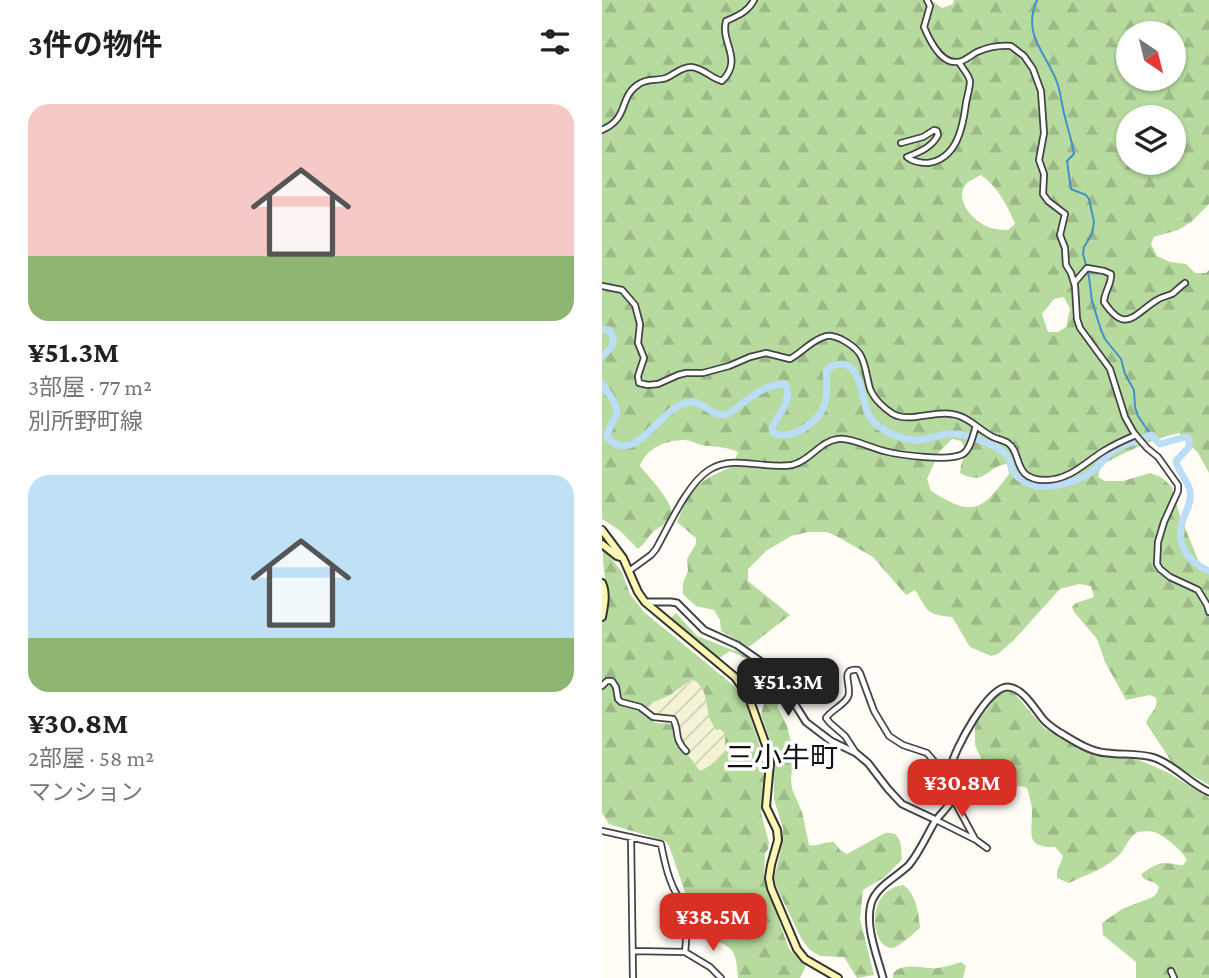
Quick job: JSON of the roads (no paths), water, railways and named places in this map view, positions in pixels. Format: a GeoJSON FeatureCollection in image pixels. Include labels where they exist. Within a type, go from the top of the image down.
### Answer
{"type":"FeatureCollection","features":[{"type":"Feature","properties":{"kind":"main road"},"geometry":{"type":"LineString","coordinates":[[602,530],[623,558],[645,602],[735,677],[748,695],[770,763],[766,807],[777,830],[778,840],[769,878],[771,888],[797,949],[805,959],[838,978]]}},
{"type":"Feature","properties":{"kind":"main road"},"geometry":{"type":"LineString","coordinates":[[602,544],[623,558]]}},
{"type":"Feature","properties":{"kind":"main road"},"geometry":{"type":"LineString","coordinates":[[602,583],[605,604],[602,617]]}},
{"type":"Feature","properties":{"kind":"street"},"geometry":{"type":"LineString","coordinates":[[602,130],[616,122],[631,91],[643,81],[665,78],[691,67],[716,79],[722,80],[726,77],[733,59],[725,30],[726,21],[739,16],[754,0]]}},
{"type":"Feature","properties":{"kind":"street"},"geometry":{"type":"LineString","coordinates":[[927,0],[930,6],[924,27],[942,56],[959,62],[992,47],[1011,46],[1024,56],[1033,69],[1041,92],[1044,127],[1039,160],[1044,174],[1043,194],[1065,214],[1060,235],[1065,248],[1066,265],[1074,282],[1077,319],[1080,328],[1110,369],[1125,417],[1136,435],[1158,457],[1178,485],[1158,542],[1157,564],[1170,577],[1198,590],[1209,612]]}},
{"type":"Feature","properties":{"kind":"street"},"geometry":{"type":"LineString","coordinates":[[901,143],[937,131],[938,135],[934,141],[908,158],[917,163],[935,161],[953,149],[962,126],[970,81],[959,62]]}},
{"type":"Feature","properties":{"kind":"street"},"geometry":{"type":"LineString","coordinates":[[1074,282],[1089,267],[1111,274],[1104,302],[1116,316],[1127,320],[1133,319],[1185,283]]}},
{"type":"Feature","properties":{"kind":"street"},"geometry":{"type":"LineString","coordinates":[[602,286],[622,290],[635,305],[640,324],[638,343],[644,358],[638,377],[642,385],[658,384],[686,373],[703,373],[766,354],[790,359],[820,338],[831,335],[857,349],[863,357],[871,391],[877,401],[892,413],[908,418],[938,413],[964,418],[975,429],[1008,443],[1024,473],[1033,478],[1063,478],[1104,450],[1136,435]]}},
{"type":"Feature","properties":{"kind":"street"},"geometry":{"type":"LineString","coordinates":[[629,571],[656,549],[698,480],[723,463],[782,466],[795,464],[839,438],[886,452],[935,457],[959,456],[965,453],[975,429]]}},
{"type":"Feature","properties":{"kind":"street"},"geometry":{"type":"LineString","coordinates":[[645,602],[677,603],[704,630],[737,645],[763,663],[776,676],[806,722],[831,741],[856,752]]}},
{"type":"Feature","properties":{"kind":"street"},"geometry":{"type":"LineString","coordinates":[[950,780],[927,753],[902,746],[889,736],[874,711],[860,673],[855,669],[850,671],[847,676],[849,695],[826,718],[845,736],[902,804],[988,848]]}},
{"type":"Feature","properties":{"kind":"street"},"geometry":{"type":"LineString","coordinates":[[602,686],[607,681],[612,681],[621,702],[640,707],[653,717],[673,719],[678,741],[685,751]]}},
{"type":"Feature","properties":{"kind":"street"},"geometry":{"type":"LineString","coordinates":[[975,840],[956,804],[950,769],[972,721],[997,691],[1008,687],[1020,692],[1051,727],[1081,745],[1098,752],[1155,758],[1209,792]]}},
{"type":"Feature","properties":{"kind":"street"},"geometry":{"type":"LineString","coordinates":[[883,978],[871,929],[871,905],[884,885],[908,865],[954,796]]}},
{"type":"Feature","properties":{"kind":"street"},"geometry":{"type":"LineString","coordinates":[[602,831],[661,844],[666,866],[681,903],[687,908],[685,952]]}},
{"type":"Feature","properties":{"kind":"street"},"geometry":{"type":"LineString","coordinates":[[631,837],[633,978]]}},
{"type":"Feature","properties":{"kind":"street"},"geometry":{"type":"LineString","coordinates":[[632,951],[685,952],[710,967],[721,978]]}},
{"type":"Feature","properties":{"kind":"street"},"geometry":{"type":"LineString","coordinates":[[1171,971],[1174,978]]}},
{"type":"Feature","properties":{"kind":"waterway"},"geometry":{"type":"LineString","coordinates":[[1037,0],[1032,24],[1034,35],[1058,85],[1074,154],[1067,161],[1071,189],[1089,199],[1094,222],[1092,234],[1084,247],[1086,265]]}},
{"type":"Feature","properties":{"kind":"waterway"},"geometry":{"type":"LineString","coordinates":[[1088,270],[1092,301],[1101,330],[1121,359],[1125,374],[1134,390],[1138,416],[1151,435]]}},
{"type":"Feature","properties":{"kind":"waterway"},"geometry":{"type":"LineString","coordinates":[[602,329],[609,330],[613,342],[611,348],[602,356]]}},
{"type":"Feature","properties":{"kind":"waterway"},"geometry":{"type":"LineString","coordinates":[[602,384],[617,411],[607,437],[616,444],[625,446],[634,443],[678,406],[694,402],[715,413],[728,414],[762,390],[785,384],[788,396],[772,428],[773,433],[784,435],[802,429],[814,421],[824,406],[826,371],[836,365],[848,365],[857,376],[869,416],[883,430],[914,440],[954,434],[978,439],[1006,455],[1018,477],[1026,482],[1045,486],[1066,484],[1085,476],[1116,449],[1151,435],[1160,444],[1185,437],[1189,439],[1189,447],[1176,461],[1189,487],[1190,495],[1181,526],[1181,542],[1188,556],[1209,571]]}},
{"type":"Feature","properties":{"kind":"district","name":"三小牛町"},"geometry":{"type":"Point","coordinates":[782,757]}}]}
